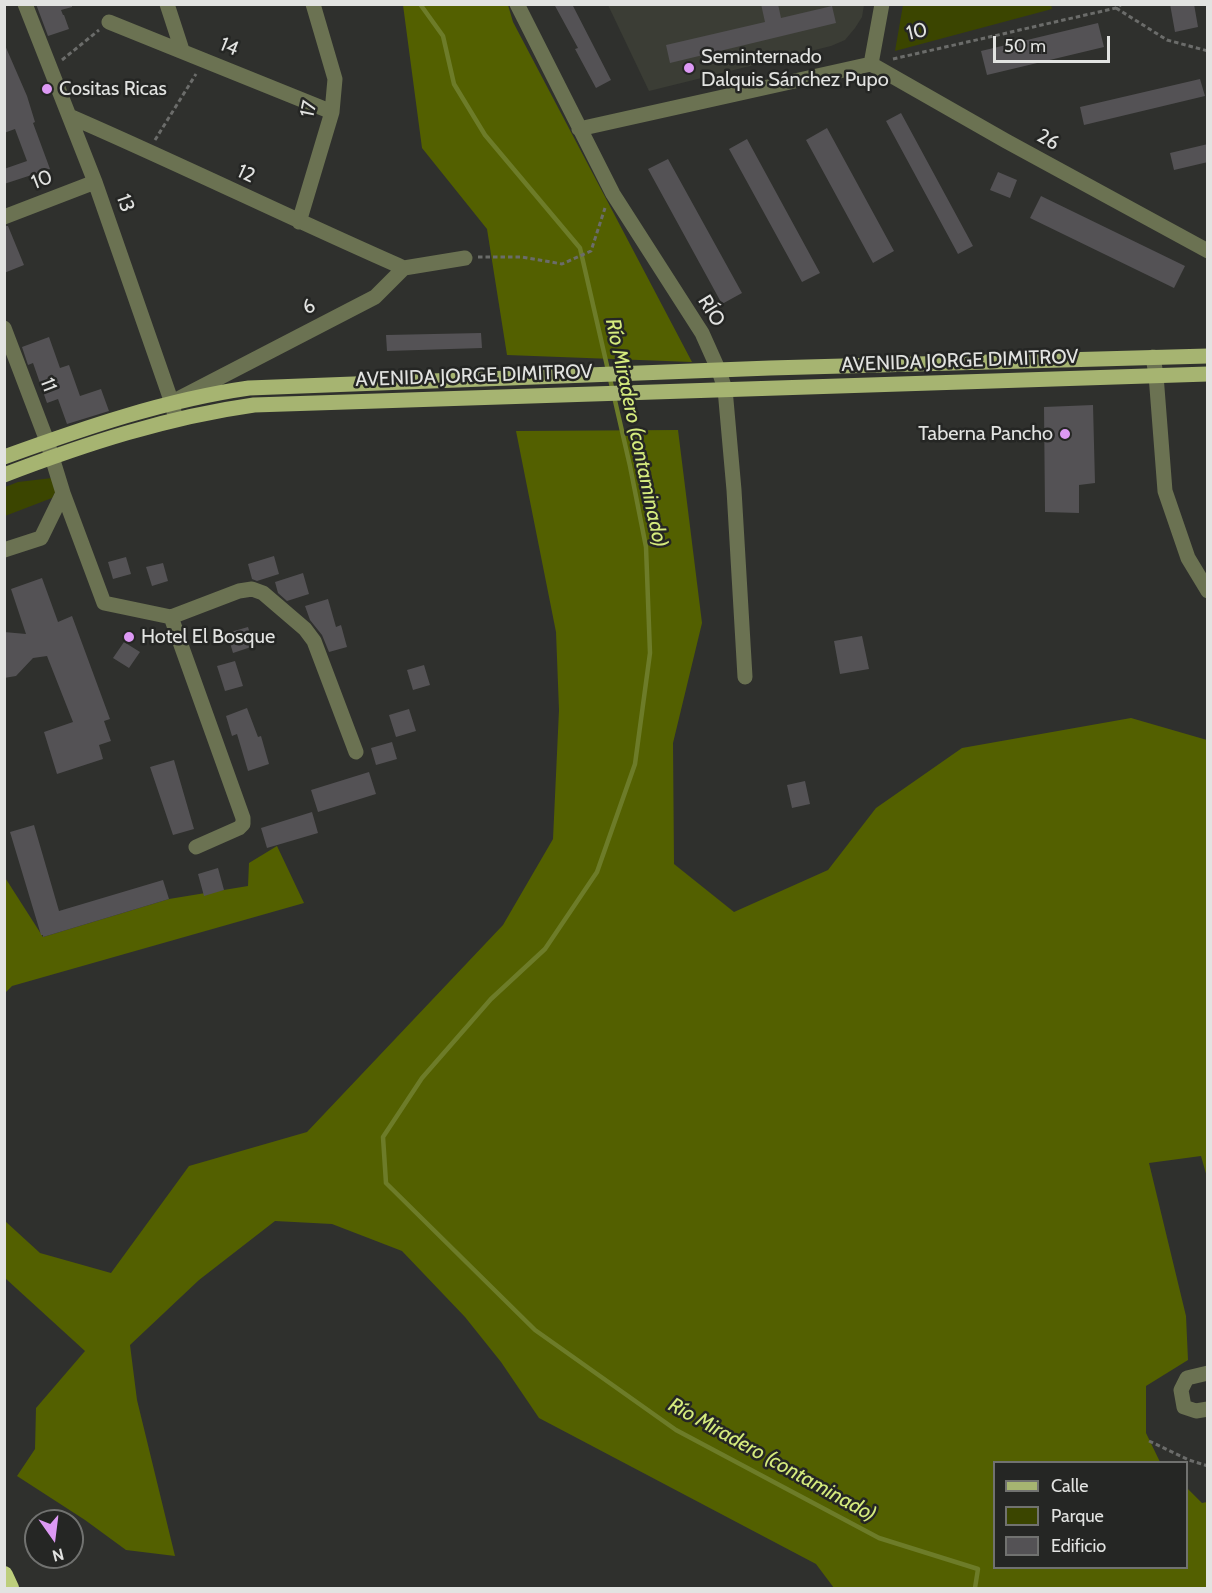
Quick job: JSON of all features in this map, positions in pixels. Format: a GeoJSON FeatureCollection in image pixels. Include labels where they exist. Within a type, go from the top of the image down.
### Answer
{"type":"FeatureCollection","features":[{"type":"Feature","properties":{"kind":"highway"},"geometry":{"type":"LineString","coordinates":[[4,1575],[10,1588]]}},
{"type":"Feature","properties":{"kind":"main road","name":"AVENIDA JORGE DIMITROV"},"geometry":{"type":"LineString","coordinates":[[4,457],[47,441],[172,403],[213,393],[249,388],[770,368],[1208,356]]}},
{"type":"Feature","properties":{"kind":"main road","name":"AVENIDA JORGE DIMITROV"},"geometry":{"type":"LineString","coordinates":[[4,475],[51,457],[176,419],[254,405],[1208,374]]}},
{"type":"Feature","properties":{"kind":"street","name":"13"},"geometry":{"type":"LineString","coordinates":[[25,4],[95,182],[176,419]]}},
{"type":"Feature","properties":{"kind":"street"},"geometry":{"type":"LineString","coordinates":[[167,4],[182,50]]}},
{"type":"Feature","properties":{"kind":"street","name":"17"},"geometry":{"type":"LineString","coordinates":[[299,222],[332,112],[335,79],[312,4]]}},
{"type":"Feature","properties":{"kind":"street","name":"RÍO"},"geometry":{"type":"LineString","coordinates":[[517,4],[613,194],[702,333],[725,388],[734,490],[745,677]]}},
{"type":"Feature","properties":{"kind":"street"},"geometry":{"type":"LineString","coordinates":[[579,129],[871,64],[882,4]]}},
{"type":"Feature","properties":{"kind":"street","name":"14"},"geometry":{"type":"LineString","coordinates":[[109,22],[332,112]]}},
{"type":"Feature","properties":{"kind":"street","name":"26"},"geometry":{"type":"LineString","coordinates":[[871,64],[1006,141],[1208,251]]}},
{"type":"Feature","properties":{"kind":"street","name":"12"},"geometry":{"type":"LineString","coordinates":[[69,116],[404,268]]}},
{"type":"Feature","properties":{"kind":"street","name":"10"},"geometry":{"type":"LineString","coordinates":[[4,217],[95,182]]}},
{"type":"Feature","properties":{"kind":"street"},"geometry":{"type":"LineString","coordinates":[[404,268],[465,258]]}},
{"type":"Feature","properties":{"kind":"street","name":"6"},"geometry":{"type":"LineString","coordinates":[[172,403],[375,297],[404,268]]}},
{"type":"Feature","properties":{"kind":"street","name":"11"},"geometry":{"type":"LineString","coordinates":[[4,328],[104,603],[171,617]]}},
{"type":"Feature","properties":{"kind":"street"},"geometry":{"type":"LineString","coordinates":[[1153,357],[1165,490],[1188,558],[1208,591]]}},
{"type":"Feature","properties":{"kind":"street"},"geometry":{"type":"LineString","coordinates":[[4,550],[41,538],[63,493]]}},
{"type":"Feature","properties":{"kind":"street"},"geometry":{"type":"LineString","coordinates":[[196,847],[239,828],[243,824],[243,818],[171,617],[239,591],[252,589],[263,593],[310,634],[356,752]]}},
{"type":"Feature","properties":{"kind":"street"},"geometry":{"type":"LineString","coordinates":[[1208,1373],[1187,1378],[1180,1390],[1184,1407],[1196,1412],[1208,1409]]}},
{"type":"Feature","properties":{"kind":"path","name":"10"},"geometry":{"type":"LineString","coordinates":[[871,64],[1116,8],[1122,4]]}},
{"type":"Feature","properties":{"kind":"path"},"geometry":{"type":"LineString","coordinates":[[1116,8],[1167,40],[1208,51]]}},
{"type":"Feature","properties":{"kind":"path"},"geometry":{"type":"LineString","coordinates":[[51,69],[109,22]]}},
{"type":"Feature","properties":{"kind":"path"},"geometry":{"type":"LineString","coordinates":[[148,151],[205,60]]}},
{"type":"Feature","properties":{"kind":"path"},"geometry":{"type":"LineString","coordinates":[[465,258],[522,257],[563,264],[591,250],[608,200],[613,194]]}},
{"type":"Feature","properties":{"kind":"path"},"geometry":{"type":"LineString","coordinates":[[1149,1441],[1208,1467]]}},
{"type":"Feature","properties":{"kind":"shaded area","name":"Seminternado Dalquis Sánchez Pupo"},"geometry":{"type":"Polygon","coordinates":[[[608,5],[864,5],[862,17],[855,28],[845,40],[831,46],[649,91],[608,5]]]}},
{"type":"Feature","properties":{"kind":"green space"},"geometry":{"type":"Polygon","coordinates":[[[1051,4],[1052,9],[895,51],[903,5],[1051,4]]]}},
{"type":"Feature","properties":{"kind":"green space"},"geometry":{"type":"Polygon","coordinates":[[[403,5],[508,5],[513,22],[692,362],[507,355],[487,229],[422,148],[403,5]]]}},
{"type":"Feature","properties":{"kind":"green space"},"geometry":{"type":"Polygon","coordinates":[[[678,430],[702,623],[673,743],[674,864],[734,912],[828,870],[876,808],[962,748],[1131,718],[1207,740],[1207,1177],[1201,1156],[1149,1163],[1186,1316],[1188,1360],[1146,1386],[1146,1433],[1160,1461],[993,1461],[993,1569],[1188,1569],[1188,1489],[1202,1503],[1207,1502],[1207,1588],[834,1588],[816,1564],[539,1418],[501,1362],[465,1317],[402,1251],[332,1224],[275,1221],[199,1280],[130,1345],[137,1400],[175,1556],[126,1550],[84,1519],[84,1509],[68,1509],[17,1476],[35,1449],[36,1408],[85,1351],[5,1278],[5,1221],[40,1253],[111,1273],[189,1166],[307,1132],[503,925],[553,839],[559,710],[556,632],[516,431],[678,430]]]}},
{"type":"Feature","properties":{"kind":"green space"},"geometry":{"type":"Polygon","coordinates":[[[52,478],[57,489],[52,498],[5,516],[5,487],[18,482],[52,478]]]}},
{"type":"Feature","properties":{"kind":"green space"},"geometry":{"type":"Polygon","coordinates":[[[277,846],[304,903],[12,986],[5,993],[4,876],[43,937],[169,899],[248,886],[249,863],[277,846]]]}},
{"type":"Feature","properties":{"kind":"building"},"geometry":{"type":"Polygon","coordinates":[[[36,4],[72,4],[72,7],[61,10],[69,29],[48,36],[36,4]]]}},
{"type":"Feature","properties":{"kind":"building"},"geometry":{"type":"Polygon","coordinates":[[[554,4],[572,4],[611,80],[596,88],[554,4]]]}},
{"type":"Feature","properties":{"kind":"building"},"geometry":{"type":"Polygon","coordinates":[[[761,4],[778,4],[781,18],[832,6],[836,23],[670,63],[666,45],[765,22],[761,4]]]}},
{"type":"Feature","properties":{"kind":"building"},"geometry":{"type":"Polygon","coordinates":[[[1170,4],[1194,4],[1198,27],[1175,32],[1170,4]]]}},
{"type":"Feature","properties":{"kind":"building"},"geometry":{"type":"Polygon","coordinates":[[[1098,23],[1104,47],[987,75],[981,51],[1098,23]]]}},
{"type":"Feature","properties":{"kind":"building"},"geometry":{"type":"Polygon","coordinates":[[[4,43],[27,96],[35,122],[33,123],[50,169],[4,184],[4,169],[27,161],[15,129],[4,133],[4,43]]]}},
{"type":"Feature","properties":{"kind":"building"},"geometry":{"type":"Polygon","coordinates":[[[1200,79],[1205,96],[1084,125],[1080,107],[1200,79]]]}},
{"type":"Feature","properties":{"kind":"building"},"geometry":{"type":"Polygon","coordinates":[[[901,113],[973,246],[958,254],[886,121],[901,113]]]}},
{"type":"Feature","properties":{"kind":"building"},"geometry":{"type":"Polygon","coordinates":[[[827,128],[894,251],[873,263],[806,140],[827,128]]]}},
{"type":"Feature","properties":{"kind":"building"},"geometry":{"type":"Polygon","coordinates":[[[747,139],[820,273],[802,282],[729,149],[747,139]]]}},
{"type":"Feature","properties":{"kind":"building"},"geometry":{"type":"Polygon","coordinates":[[[1208,144],[1208,162],[1174,170],[1170,153],[1208,144]]]}},
{"type":"Feature","properties":{"kind":"building"},"geometry":{"type":"Polygon","coordinates":[[[668,159],[742,293],[722,304],[648,169],[668,159]]]}},
{"type":"Feature","properties":{"kind":"building"},"geometry":{"type":"Polygon","coordinates":[[[998,172],[1017,180],[1010,198],[990,190],[998,172]]]}},
{"type":"Feature","properties":{"kind":"building"},"geometry":{"type":"Polygon","coordinates":[[[1041,196],[1185,266],[1174,288],[1030,218],[1041,196]]]}},
{"type":"Feature","properties":{"kind":"building"},"geometry":{"type":"Polygon","coordinates":[[[4,226],[8,226],[24,265],[4,273],[4,226]]]}},
{"type":"Feature","properties":{"kind":"building"},"geometry":{"type":"Polygon","coordinates":[[[481,333],[482,348],[387,351],[386,335],[481,333]]]}},
{"type":"Feature","properties":{"kind":"building"},"geometry":{"type":"Polygon","coordinates":[[[49,337],[60,368],[69,365],[80,396],[101,389],[109,411],[67,424],[58,399],[47,403],[33,363],[28,365],[22,347],[49,337]]]}},
{"type":"Feature","properties":{"kind":"building"},"geometry":{"type":"Polygon","coordinates":[[[1093,405],[1095,483],[1079,485],[1079,513],[1045,512],[1044,407],[1093,405]]]}},
{"type":"Feature","properties":{"kind":"building"},"geometry":{"type":"Polygon","coordinates":[[[274,556],[279,574],[257,581],[252,579],[248,564],[274,556]]]}},
{"type":"Feature","properties":{"kind":"building"},"geometry":{"type":"Polygon","coordinates":[[[126,557],[131,574],[113,579],[108,562],[126,557]]]}},
{"type":"Feature","properties":{"kind":"building"},"geometry":{"type":"Polygon","coordinates":[[[163,563],[168,581],[152,586],[146,567],[163,563]]]}},
{"type":"Feature","properties":{"kind":"building"},"geometry":{"type":"Polygon","coordinates":[[[303,573],[309,594],[287,601],[278,593],[275,582],[303,573]]]}},
{"type":"Feature","properties":{"kind":"building"},"geometry":{"type":"Polygon","coordinates":[[[42,578],[58,622],[72,616],[110,719],[104,721],[111,741],[99,745],[103,759],[57,774],[44,732],[73,722],[47,656],[33,658],[16,676],[4,678],[4,632],[26,634],[11,589],[42,578]]]}},
{"type":"Feature","properties":{"kind":"building"},"geometry":{"type":"Polygon","coordinates":[[[328,599],[336,627],[341,625],[347,647],[329,652],[322,635],[310,620],[305,606],[328,599]]]}},
{"type":"Feature","properties":{"kind":"building"},"geometry":{"type":"Polygon","coordinates":[[[248,627],[254,646],[233,653],[227,633],[248,627]]]}},
{"type":"Feature","properties":{"kind":"building"},"geometry":{"type":"Polygon","coordinates":[[[862,636],[869,669],[840,674],[834,641],[862,636]]]}},
{"type":"Feature","properties":{"kind":"building"},"geometry":{"type":"Polygon","coordinates":[[[124,642],[140,652],[129,668],[113,658],[124,642]]]}},
{"type":"Feature","properties":{"kind":"building"},"geometry":{"type":"Polygon","coordinates":[[[235,661],[243,686],[225,691],[217,666],[235,661]]]}},
{"type":"Feature","properties":{"kind":"building"},"geometry":{"type":"Polygon","coordinates":[[[424,665],[430,685],[413,690],[407,670],[424,665]]]}},
{"type":"Feature","properties":{"kind":"building"},"geometry":{"type":"Polygon","coordinates":[[[247,708],[258,737],[261,736],[269,764],[248,771],[237,734],[232,736],[226,716],[247,708]]]}},
{"type":"Feature","properties":{"kind":"building"},"geometry":{"type":"Polygon","coordinates":[[[409,709],[416,731],[396,737],[389,715],[409,709]]]}},
{"type":"Feature","properties":{"kind":"building"},"geometry":{"type":"Polygon","coordinates":[[[392,742],[397,759],[376,765],[371,748],[392,742]]]}},
{"type":"Feature","properties":{"kind":"building"},"geometry":{"type":"Polygon","coordinates":[[[174,760],[194,829],[173,835],[150,767],[174,760]]]}},
{"type":"Feature","properties":{"kind":"building"},"geometry":{"type":"Polygon","coordinates":[[[369,772],[376,794],[318,812],[311,790],[369,772]]]}},
{"type":"Feature","properties":{"kind":"building"},"geometry":{"type":"Polygon","coordinates":[[[805,781],[810,804],[792,808],[787,785],[805,781]]]}},
{"type":"Feature","properties":{"kind":"building"},"geometry":{"type":"Polygon","coordinates":[[[312,812],[318,833],[267,848],[261,828],[312,812]]]}},
{"type":"Feature","properties":{"kind":"building"},"geometry":{"type":"Polygon","coordinates":[[[34,825],[59,911],[163,880],[169,899],[43,937],[10,832],[34,825]]]}},
{"type":"Feature","properties":{"kind":"building"},"geometry":{"type":"Polygon","coordinates":[[[218,868],[224,890],[204,896],[198,874],[218,868]]]}},
{"type":"Feature","properties":{"kind":"waterway","name":"Río Miradero (contaminado)"},"geometry":{"type":"LineString","coordinates":[[420,4],[443,36],[454,84],[485,135],[580,248],[630,466],[646,547],[650,653],[635,764],[597,872],[545,949],[491,999],[422,1078],[383,1137],[386,1183],[535,1330],[676,1430],[879,1538],[978,1569],[975,1588]]}},
{"type":"Feature","properties":{"kind":"place","name":"Seminternado Dalquis Sánchez Pupo"},"geometry":{"type":"Point","coordinates":[689,68]}},
{"type":"Feature","properties":{"kind":"place","name":"Cositas Ricas"},"geometry":{"type":"Point","coordinates":[47,89]}},
{"type":"Feature","properties":{"kind":"place","name":"Taberna Pancho"},"geometry":{"type":"Point","coordinates":[1065,434]}},
{"type":"Feature","properties":{"kind":"place","name":"Hotel El Bosque"},"geometry":{"type":"Point","coordinates":[129,637]}}]}
